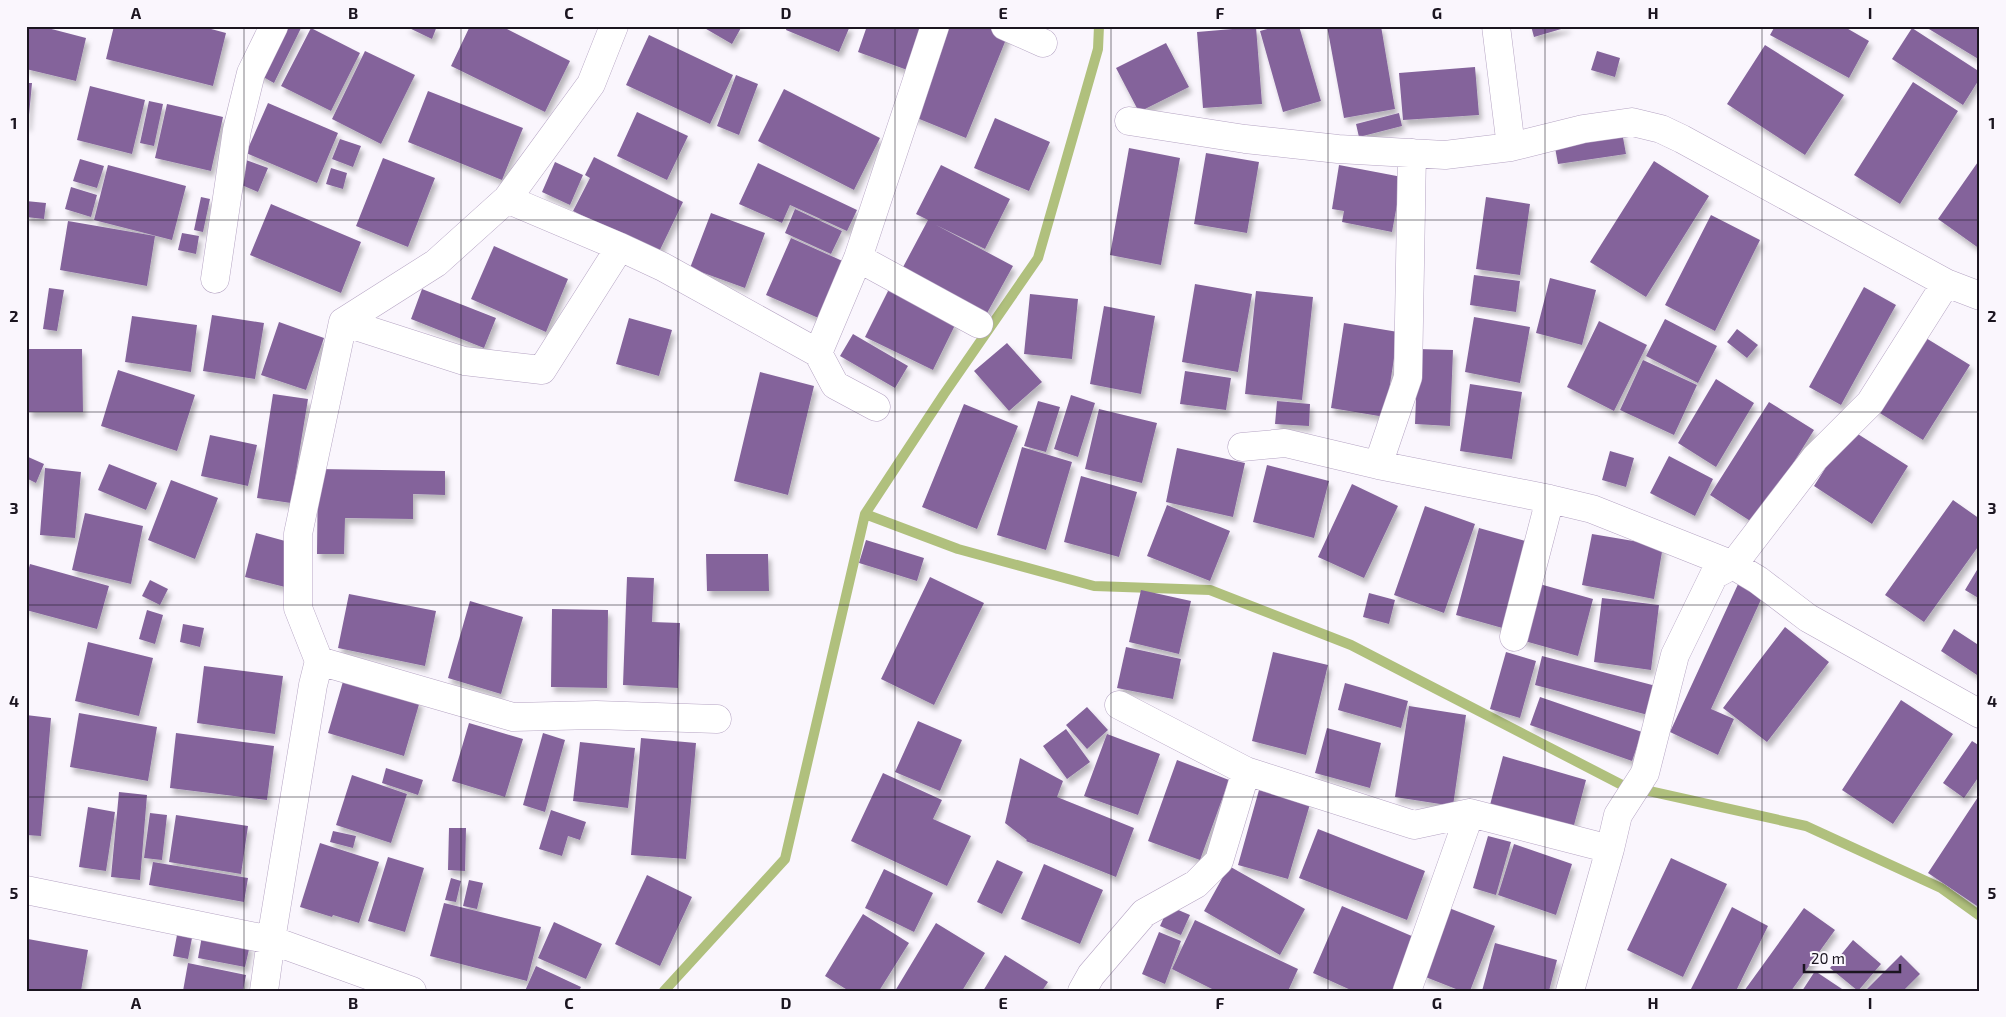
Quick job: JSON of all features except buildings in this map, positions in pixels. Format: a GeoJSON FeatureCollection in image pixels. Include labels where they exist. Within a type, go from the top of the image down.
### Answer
{"type":"FeatureCollection","features":[{"type":"Feature","properties":{"kind":"street"},"geometry":{"type":"LineString","coordinates":[[215,279],[237,130],[251,73],[274,26]]}},
{"type":"Feature","properties":{"kind":"street"},"geometry":{"type":"LineString","coordinates":[[264,991],[313,685],[319,661],[298,608],[298,534],[343,322],[436,263],[507,199],[591,84],[614,26]]}},
{"type":"Feature","properties":{"kind":"street"},"geometry":{"type":"LineString","coordinates":[[818,353],[858,258],[935,26]]}},
{"type":"Feature","properties":{"kind":"street"},"geometry":{"type":"LineString","coordinates":[[1004,26],[1042,43]]}},
{"type":"Feature","properties":{"kind":"street"},"geometry":{"type":"LineString","coordinates":[[1496,26],[1511,147]]}},
{"type":"Feature","properties":{"kind":"street"},"geometry":{"type":"LineString","coordinates":[[1129,121],[1245,139],[1338,150],[1445,155],[1511,147],[1582,130],[1632,122],[1660,129],[1946,283],[1980,296]]}},
{"type":"Feature","properties":{"kind":"street"},"geometry":{"type":"LineString","coordinates":[[1378,465],[1408,377],[1412,153]]}},
{"type":"Feature","properties":{"kind":"street"},"geometry":{"type":"LineString","coordinates":[[507,199],[663,267],[818,353],[835,385],[876,407]]}},
{"type":"Feature","properties":{"kind":"street"},"geometry":{"type":"LineString","coordinates":[[343,322],[464,361],[542,370],[620,247]]}},
{"type":"Feature","properties":{"kind":"street"},"geometry":{"type":"LineString","coordinates":[[858,258],[979,324]]}},
{"type":"Feature","properties":{"kind":"street"},"geometry":{"type":"LineString","coordinates":[[1570,991],[1618,815],[1645,773],[1675,655],[1714,575],[1733,565],[1815,458],[1870,403],[1946,283]]}},
{"type":"Feature","properties":{"kind":"street"},"geometry":{"type":"LineString","coordinates":[[1242,447],[1285,443],[1378,465],[1592,509],[1733,565],[1758,580],[1808,618],[1980,714]]}},
{"type":"Feature","properties":{"kind":"street"},"geometry":{"type":"LineString","coordinates":[[1514,637],[1550,499]]}},
{"type":"Feature","properties":{"kind":"street"},"geometry":{"type":"LineString","coordinates":[[319,661],[513,717],[596,715],[717,719]]}},
{"type":"Feature","properties":{"kind":"street"},"geometry":{"type":"LineString","coordinates":[[1120,705],[1246,771],[1414,825],[1470,813],[1610,849]]}},
{"type":"Feature","properties":{"kind":"street"},"geometry":{"type":"LineString","coordinates":[[1082,991],[1091,975],[1144,913],[1196,884],[1219,861],[1246,771]]}},
{"type":"Feature","properties":{"kind":"street"},"geometry":{"type":"LineString","coordinates":[[1407,991],[1470,813]]}},
{"type":"Feature","properties":{"kind":"street"},"geometry":{"type":"LineString","coordinates":[[26,890],[271,940],[412,991]]}},
{"type":"Feature","properties":{"kind":"waterway"},"geometry":{"type":"LineString","coordinates":[[664,991],[785,859],[865,514],[944,394],[1038,258],[1098,49],[1099,26]]}},
{"type":"Feature","properties":{"kind":"waterway"},"geometry":{"type":"LineString","coordinates":[[865,514],[958,549],[1094,586],[1210,590],[1351,645],[1622,785],[1806,826],[1941,888],[1980,916]]}}]}
